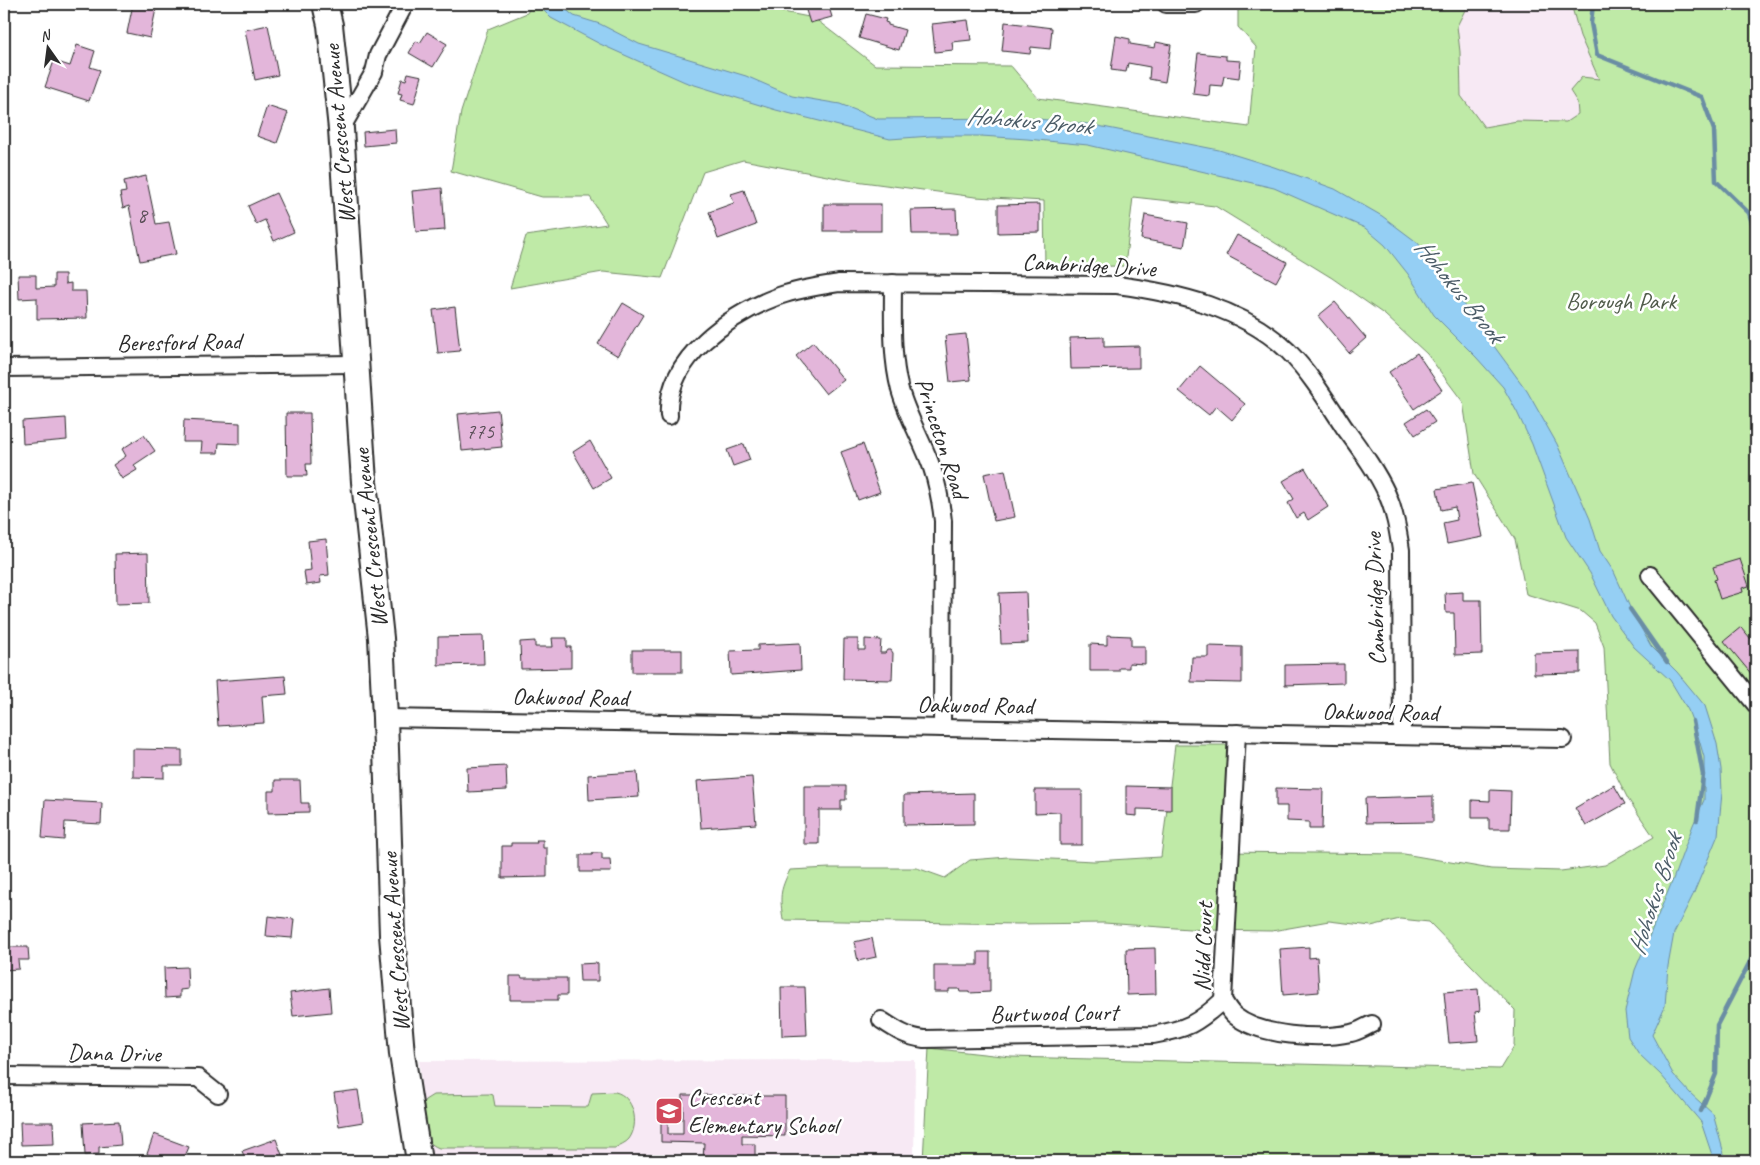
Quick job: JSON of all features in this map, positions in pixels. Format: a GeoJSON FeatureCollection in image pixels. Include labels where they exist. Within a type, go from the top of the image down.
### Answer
{"type":"FeatureCollection","features":[{"type":"Feature","properties":{"kind":"main road","name":"West Crescent Avenue"},"geometry":{"type":"LineString","coordinates":[[326,4],[341,129],[364,482],[380,638],[385,718],[392,936],[405,1073],[419,1161]]}},
{"type":"Feature","properties":{"kind":"street"},"geometry":{"type":"LineString","coordinates":[[341,129],[374,72],[378,55],[405,4]]}},
{"type":"Feature","properties":{"kind":"street"},"geometry":{"type":"LineString","coordinates":[[1166,4],[1196,4]]}},
{"type":"Feature","properties":{"kind":"street","name":"Cambridge Drive"},"geometry":{"type":"LineString","coordinates":[[669,416],[670,392],[676,376],[703,343],[726,324],[752,308],[780,296],[809,287],[839,283],[1117,285],[1153,290],[1189,299],[1223,311],[1270,336],[1305,370],[1377,474],[1388,496],[1396,522],[1401,550],[1402,736]]}},
{"type":"Feature","properties":{"kind":"street","name":"Princeton Road"},"geometry":{"type":"LineString","coordinates":[[893,283],[893,336],[900,390],[910,419],[932,468],[939,494],[943,521],[942,728]]}},
{"type":"Feature","properties":{"kind":"street","name":"Beresford Road"},"geometry":{"type":"LineString","coordinates":[[4,368],[355,364]]}},
{"type":"Feature","properties":{"kind":"street"},"geometry":{"type":"LineString","coordinates":[[1650,575],[1756,706]]}},
{"type":"Feature","properties":{"kind":"street","name":"Oakwood Road"},"geometry":{"type":"LineString","coordinates":[[385,718],[1563,739]]}},
{"type":"Feature","properties":{"kind":"street","name":"Nidd Court"},"geometry":{"type":"LineString","coordinates":[[1238,733],[1223,1000],[1233,1015],[1255,1027],[1286,1034],[1325,1036],[1352,1033],[1372,1024]]}},
{"type":"Feature","properties":{"kind":"street","name":"Burtwood Court"},"geometry":{"type":"LineString","coordinates":[[881,1020],[902,1034],[912,1038],[924,1039],[1153,1035],[1178,1031],[1202,1019],[1223,1000]]}},
{"type":"Feature","properties":{"kind":"street","name":"Dana Drive"},"geometry":{"type":"LineString","coordinates":[[4,1076],[198,1078],[218,1094]]}},
{"type":"Feature","properties":{"kind":"shaded area"},"geometry":{"type":"Polygon","coordinates":[[[1474,4],[1571,4],[1580,36],[1599,79],[1570,92],[1577,102],[1578,114],[1566,122],[1517,121],[1484,127],[1461,96],[1460,52],[1457,26],[1465,10],[1474,4]]]}},
{"type":"Feature","properties":{"kind":"shaded area","name":"Crescent Elementary School"},"geometry":{"type":"Polygon","coordinates":[[[915,1060],[914,1161],[428,1161],[419,1061],[915,1060]]]}},
{"type":"Feature","properties":{"kind":"green space","name":"Borough Park"},"geometry":{"type":"Polygon","coordinates":[[[532,4],[757,4],[757,7],[814,18],[875,65],[1011,66],[1038,98],[1249,127],[1256,47],[1238,27],[1238,4],[1474,4],[1465,10],[1457,26],[1460,52],[1461,96],[1484,127],[1517,121],[1566,122],[1578,114],[1577,102],[1570,91],[1582,77],[1599,79],[1580,36],[1571,4],[1756,4],[1756,1161],[923,1161],[929,1048],[1011,1057],[1500,1069],[1514,1046],[1515,1010],[1429,922],[1400,919],[1371,926],[1329,921],[1272,931],[1204,930],[1104,923],[1018,924],[783,920],[781,895],[790,870],[917,868],[945,878],[970,860],[1008,857],[1094,861],[1161,857],[1175,745],[1228,745],[1224,852],[1404,854],[1491,869],[1561,871],[1605,865],[1654,837],[1628,799],[1610,763],[1604,647],[1595,623],[1581,611],[1526,594],[1515,539],[1474,474],[1463,402],[1427,354],[1385,315],[1332,278],[1215,206],[1133,197],[1125,266],[1045,267],[1044,201],[975,197],[848,180],[743,160],[703,172],[662,278],[603,272],[510,288],[526,236],[607,224],[590,197],[542,197],[451,171],[461,112],[488,29],[527,13],[532,4]]]}},
{"type":"Feature","properties":{"kind":"green space"},"geometry":{"type":"Polygon","coordinates":[[[615,1092],[627,1099],[631,1105],[634,1126],[629,1139],[615,1148],[439,1148],[429,1141],[423,1132],[419,1109],[425,1100],[433,1095],[490,1094],[493,1095],[495,1106],[588,1107],[592,1093],[615,1092]]]}},
{"type":"Feature","properties":{"kind":"water"},"geometry":{"type":"Polygon","coordinates":[[[537,4],[559,4],[574,16],[600,24],[639,44],[746,76],[792,96],[840,104],[878,119],[1028,118],[1088,124],[1219,150],[1335,189],[1382,216],[1418,243],[1527,391],[1557,444],[1590,519],[1600,551],[1614,572],[1632,612],[1651,646],[1677,672],[1705,706],[1717,744],[1721,769],[1722,793],[1718,835],[1693,895],[1674,933],[1668,966],[1665,1006],[1652,1035],[1673,1074],[1713,1114],[1726,1161],[1714,1161],[1701,1122],[1661,1075],[1639,1054],[1628,1037],[1625,1011],[1635,970],[1704,800],[1704,757],[1698,736],[1688,710],[1670,680],[1634,647],[1611,616],[1590,573],[1566,537],[1532,444],[1503,387],[1434,315],[1408,274],[1385,245],[1365,228],[1274,188],[1088,145],[981,136],[931,136],[890,139],[776,110],[685,82],[600,44],[551,18],[537,4]]]}},
{"type":"Feature","properties":{"kind":"building"},"geometry":{"type":"Polygon","coordinates":[[[133,4],[157,4],[150,38],[127,33],[133,4]]]}},
{"type":"Feature","properties":{"kind":"building"},"geometry":{"type":"Polygon","coordinates":[[[804,4],[828,4],[832,17],[810,23],[804,4]]]}},
{"type":"Feature","properties":{"kind":"building"},"geometry":{"type":"Polygon","coordinates":[[[866,14],[886,19],[885,22],[888,25],[905,30],[899,50],[859,38],[866,14]]]}},
{"type":"Feature","properties":{"kind":"building"},"geometry":{"type":"Polygon","coordinates":[[[968,20],[971,40],[952,42],[953,50],[935,52],[932,24],[968,20]]]}},
{"type":"Feature","properties":{"kind":"building"},"geometry":{"type":"Polygon","coordinates":[[[1005,22],[1052,28],[1050,49],[1031,47],[1030,54],[1002,51],[1005,22]]]}},
{"type":"Feature","properties":{"kind":"building"},"geometry":{"type":"Polygon","coordinates":[[[268,25],[278,75],[255,80],[245,30],[268,25]]]}},
{"type":"Feature","properties":{"kind":"building"},"geometry":{"type":"Polygon","coordinates":[[[427,32],[447,44],[433,67],[409,53],[416,41],[420,43],[427,32]]]}},
{"type":"Feature","properties":{"kind":"building"},"geometry":{"type":"Polygon","coordinates":[[[1116,36],[1130,39],[1130,44],[1155,48],[1156,42],[1171,45],[1165,82],[1149,79],[1150,67],[1128,63],[1126,72],[1111,70],[1116,36]]]}},
{"type":"Feature","properties":{"kind":"building"},"geometry":{"type":"Polygon","coordinates":[[[77,45],[95,51],[90,67],[100,70],[89,101],[45,87],[54,61],[70,66],[77,45]]]}},
{"type":"Feature","properties":{"kind":"building"},"geometry":{"type":"Polygon","coordinates":[[[1198,53],[1226,56],[1226,60],[1241,61],[1239,78],[1224,76],[1222,86],[1210,85],[1209,96],[1193,94],[1198,53]]]}},
{"type":"Feature","properties":{"kind":"building"},"geometry":{"type":"Polygon","coordinates":[[[408,73],[422,76],[414,104],[400,100],[402,94],[398,93],[402,79],[406,80],[408,73]]]}},
{"type":"Feature","properties":{"kind":"building"},"geometry":{"type":"Polygon","coordinates":[[[267,106],[288,113],[277,143],[257,136],[267,106]]]}},
{"type":"Feature","properties":{"kind":"building"},"geometry":{"type":"Polygon","coordinates":[[[395,129],[396,143],[364,146],[363,132],[395,129]]]}},
{"type":"Feature","properties":{"kind":"building"},"geometry":{"type":"Polygon","coordinates":[[[146,176],[156,224],[169,222],[176,254],[140,261],[129,206],[123,208],[120,193],[126,192],[124,181],[146,176]]]}},
{"type":"Feature","properties":{"kind":"building"},"geometry":{"type":"Polygon","coordinates":[[[442,188],[445,230],[416,232],[412,191],[442,188]]]}},
{"type":"Feature","properties":{"kind":"building"},"geometry":{"type":"Polygon","coordinates":[[[744,190],[756,225],[718,239],[709,212],[734,203],[731,194],[744,190]]]}},
{"type":"Feature","properties":{"kind":"building"},"geometry":{"type":"Polygon","coordinates":[[[276,193],[294,232],[274,241],[265,220],[256,224],[248,206],[276,193]]]}},
{"type":"Feature","properties":{"kind":"building"},"geometry":{"type":"Polygon","coordinates":[[[824,204],[881,204],[881,231],[824,231],[824,204]]]}},
{"type":"Feature","properties":{"kind":"building"},"geometry":{"type":"Polygon","coordinates":[[[1040,204],[1040,232],[998,233],[998,205],[1040,204]]]}},
{"type":"Feature","properties":{"kind":"building"},"geometry":{"type":"Polygon","coordinates":[[[956,209],[957,234],[912,234],[911,210],[956,209]]]}},
{"type":"Feature","properties":{"kind":"building"},"geometry":{"type":"Polygon","coordinates":[[[1145,215],[1188,223],[1184,247],[1141,239],[1145,215]]]}},
{"type":"Feature","properties":{"kind":"building"},"geometry":{"type":"Polygon","coordinates":[[[1237,235],[1287,262],[1276,282],[1226,255],[1237,235]]]}},
{"type":"Feature","properties":{"kind":"building"},"geometry":{"type":"Polygon","coordinates":[[[54,274],[65,274],[65,284],[71,283],[71,291],[86,291],[87,318],[37,319],[37,298],[19,299],[18,275],[36,275],[36,288],[54,287],[54,274]]]}},
{"type":"Feature","properties":{"kind":"building"},"geometry":{"type":"Polygon","coordinates":[[[1335,302],[1366,338],[1349,353],[1318,316],[1335,302]]]}},
{"type":"Feature","properties":{"kind":"building"},"geometry":{"type":"Polygon","coordinates":[[[623,303],[643,315],[618,356],[598,344],[623,303]]]}},
{"type":"Feature","properties":{"kind":"building"},"geometry":{"type":"Polygon","coordinates":[[[455,307],[460,351],[438,353],[433,310],[455,307]]]}},
{"type":"Feature","properties":{"kind":"building"},"geometry":{"type":"Polygon","coordinates":[[[966,334],[971,380],[950,382],[945,336],[966,334]]]}},
{"type":"Feature","properties":{"kind":"building"},"geometry":{"type":"Polygon","coordinates":[[[1104,337],[1104,347],[1139,346],[1139,368],[1071,369],[1070,338],[1104,337]]]}},
{"type":"Feature","properties":{"kind":"building"},"geometry":{"type":"Polygon","coordinates":[[[813,342],[844,380],[826,394],[796,356],[813,342]]]}},
{"type":"Feature","properties":{"kind":"building"},"geometry":{"type":"Polygon","coordinates":[[[1417,353],[1442,390],[1414,409],[1389,372],[1417,353]]]}},
{"type":"Feature","properties":{"kind":"building"},"geometry":{"type":"Polygon","coordinates":[[[1200,366],[1245,404],[1232,420],[1216,406],[1209,415],[1179,391],[1200,366]]]}},
{"type":"Feature","properties":{"kind":"building"},"geometry":{"type":"Polygon","coordinates":[[[1426,409],[1435,422],[1415,435],[1406,422],[1426,409]]]}},
{"type":"Feature","properties":{"kind":"building"},"geometry":{"type":"Polygon","coordinates":[[[498,410],[502,447],[462,451],[458,414],[498,410]]]}},
{"type":"Feature","properties":{"kind":"building"},"geometry":{"type":"Polygon","coordinates":[[[286,413],[310,413],[311,464],[306,464],[307,476],[287,476],[286,413]]]}},
{"type":"Feature","properties":{"kind":"building"},"geometry":{"type":"Polygon","coordinates":[[[66,418],[67,440],[23,444],[22,421],[66,418]]]}},
{"type":"Feature","properties":{"kind":"building"},"geometry":{"type":"Polygon","coordinates":[[[184,420],[240,423],[240,444],[219,443],[218,453],[201,453],[202,442],[183,442],[184,420]]]}},
{"type":"Feature","properties":{"kind":"building"},"geometry":{"type":"Polygon","coordinates":[[[144,435],[155,451],[134,465],[137,470],[122,479],[113,465],[126,456],[122,449],[144,435]]]}},
{"type":"Feature","properties":{"kind":"building"},"geometry":{"type":"Polygon","coordinates":[[[590,441],[611,478],[594,488],[573,452],[590,441]]]}},
{"type":"Feature","properties":{"kind":"building"},"geometry":{"type":"Polygon","coordinates":[[[744,444],[750,460],[733,466],[727,450],[744,444]]]}},
{"type":"Feature","properties":{"kind":"building"},"geometry":{"type":"Polygon","coordinates":[[[863,444],[880,492],[858,500],[841,452],[863,444]]]}},
{"type":"Feature","properties":{"kind":"building"},"geometry":{"type":"Polygon","coordinates":[[[1305,468],[1328,507],[1308,520],[1304,513],[1296,518],[1288,503],[1294,499],[1283,481],[1305,468]]]}},
{"type":"Feature","properties":{"kind":"building"},"geometry":{"type":"Polygon","coordinates":[[[1005,470],[1015,517],[994,521],[984,474],[1005,470]]]}},
{"type":"Feature","properties":{"kind":"building"},"geometry":{"type":"Polygon","coordinates":[[[1472,483],[1483,537],[1447,544],[1443,523],[1457,520],[1455,507],[1441,510],[1437,489],[1472,483]]]}},
{"type":"Feature","properties":{"kind":"building"},"geometry":{"type":"Polygon","coordinates":[[[326,539],[329,575],[320,576],[321,583],[306,585],[304,571],[311,570],[308,541],[326,539]]]}},
{"type":"Feature","properties":{"kind":"building"},"geometry":{"type":"Polygon","coordinates":[[[148,553],[149,603],[116,604],[115,554],[148,553]]]}},
{"type":"Feature","properties":{"kind":"building"},"geometry":{"type":"Polygon","coordinates":[[[1740,559],[1749,586],[1742,588],[1743,592],[1720,599],[1714,580],[1717,579],[1713,567],[1740,559]]]}},
{"type":"Feature","properties":{"kind":"building"},"geometry":{"type":"Polygon","coordinates":[[[1026,592],[1028,643],[1001,644],[999,593],[1026,592]]]}},
{"type":"Feature","properties":{"kind":"building"},"geometry":{"type":"Polygon","coordinates":[[[1463,592],[1463,600],[1481,600],[1482,654],[1455,655],[1454,613],[1446,613],[1445,593],[1463,592]]]}},
{"type":"Feature","properties":{"kind":"building"},"geometry":{"type":"Polygon","coordinates":[[[1741,627],[1756,645],[1756,674],[1753,676],[1724,641],[1741,627]]]}},
{"type":"Feature","properties":{"kind":"building"},"geometry":{"type":"Polygon","coordinates":[[[1107,635],[1131,636],[1131,646],[1145,646],[1145,664],[1129,663],[1129,668],[1119,668],[1119,671],[1090,671],[1090,644],[1107,645],[1107,635]]]}},
{"type":"Feature","properties":{"kind":"building"},"geometry":{"type":"Polygon","coordinates":[[[483,636],[484,664],[438,665],[438,637],[483,636]]]}},
{"type":"Feature","properties":{"kind":"building"},"geometry":{"type":"Polygon","coordinates":[[[552,638],[567,638],[567,647],[571,647],[571,668],[521,669],[520,642],[535,641],[535,647],[553,647],[552,638]]]}},
{"type":"Feature","properties":{"kind":"building"},"geometry":{"type":"Polygon","coordinates":[[[844,639],[858,639],[858,650],[865,650],[865,639],[881,640],[880,653],[891,650],[893,653],[892,680],[843,679],[844,639]]]}},
{"type":"Feature","properties":{"kind":"building"},"geometry":{"type":"Polygon","coordinates":[[[800,643],[801,670],[731,675],[730,651],[758,650],[758,645],[800,643]]]}},
{"type":"Feature","properties":{"kind":"building"},"geometry":{"type":"Polygon","coordinates":[[[1208,646],[1242,647],[1242,683],[1191,682],[1192,657],[1208,657],[1208,646]]]}},
{"type":"Feature","properties":{"kind":"building"},"geometry":{"type":"Polygon","coordinates":[[[632,650],[682,650],[682,672],[632,672],[632,650]]]}},
{"type":"Feature","properties":{"kind":"building"},"geometry":{"type":"Polygon","coordinates":[[[1580,652],[1580,673],[1534,674],[1534,653],[1580,652]]]}},
{"type":"Feature","properties":{"kind":"building"},"geometry":{"type":"Polygon","coordinates":[[[1344,664],[1344,683],[1285,685],[1285,665],[1344,664]]]}},
{"type":"Feature","properties":{"kind":"building"},"geometry":{"type":"Polygon","coordinates":[[[285,676],[287,694],[262,696],[264,723],[218,726],[215,681],[285,676]]]}},
{"type":"Feature","properties":{"kind":"building"},"geometry":{"type":"Polygon","coordinates":[[[133,749],[182,750],[182,766],[164,766],[164,778],[133,777],[133,749]]]}},
{"type":"Feature","properties":{"kind":"building"},"geometry":{"type":"Polygon","coordinates":[[[506,766],[507,790],[468,792],[467,768],[506,766]]]}},
{"type":"Feature","properties":{"kind":"building"},"geometry":{"type":"Polygon","coordinates":[[[637,772],[639,797],[589,800],[588,775],[637,772]]]}},
{"type":"Feature","properties":{"kind":"building"},"geometry":{"type":"Polygon","coordinates":[[[752,777],[756,824],[701,828],[697,781],[752,777]]]}},
{"type":"Feature","properties":{"kind":"building"},"geometry":{"type":"Polygon","coordinates":[[[275,780],[300,780],[301,803],[309,803],[309,812],[268,813],[268,791],[275,791],[275,780]]]}},
{"type":"Feature","properties":{"kind":"building"},"geometry":{"type":"Polygon","coordinates":[[[1614,785],[1625,804],[1586,826],[1575,808],[1614,785]]]}},
{"type":"Feature","properties":{"kind":"building"},"geometry":{"type":"Polygon","coordinates":[[[804,786],[846,786],[846,800],[841,800],[841,810],[819,810],[819,844],[804,844],[804,786]]]}},
{"type":"Feature","properties":{"kind":"building"},"geometry":{"type":"Polygon","coordinates":[[[1126,786],[1171,787],[1171,810],[1137,809],[1137,816],[1126,815],[1126,786]]]}},
{"type":"Feature","properties":{"kind":"building"},"geometry":{"type":"Polygon","coordinates":[[[1276,788],[1323,789],[1322,829],[1309,829],[1309,822],[1287,821],[1287,806],[1276,806],[1276,788]]]}},
{"type":"Feature","properties":{"kind":"building"},"geometry":{"type":"Polygon","coordinates":[[[1035,790],[1082,790],[1082,845],[1060,845],[1060,812],[1035,813],[1035,790]]]}},
{"type":"Feature","properties":{"kind":"building"},"geometry":{"type":"Polygon","coordinates":[[[1490,790],[1511,791],[1510,829],[1489,829],[1489,818],[1472,818],[1472,800],[1490,801],[1490,790]]]}},
{"type":"Feature","properties":{"kind":"building"},"geometry":{"type":"Polygon","coordinates":[[[974,793],[974,824],[904,825],[904,795],[974,793]]]}},
{"type":"Feature","properties":{"kind":"building"},"geometry":{"type":"Polygon","coordinates":[[[1433,796],[1433,822],[1366,823],[1365,798],[1433,796]]]}},
{"type":"Feature","properties":{"kind":"building"},"geometry":{"type":"Polygon","coordinates":[[[45,800],[102,803],[101,824],[65,822],[64,840],[42,838],[45,800]]]}},
{"type":"Feature","properties":{"kind":"building"},"geometry":{"type":"Polygon","coordinates":[[[536,840],[543,840],[543,848],[547,848],[547,877],[502,878],[502,846],[511,846],[511,843],[537,843],[536,840]]]}},
{"type":"Feature","properties":{"kind":"building"},"geometry":{"type":"Polygon","coordinates":[[[593,853],[602,853],[602,859],[610,859],[611,872],[580,872],[580,855],[592,855],[593,853]]]}},
{"type":"Feature","properties":{"kind":"building"},"geometry":{"type":"Polygon","coordinates":[[[268,916],[294,919],[292,938],[266,936],[268,916]]]}},
{"type":"Feature","properties":{"kind":"building"},"geometry":{"type":"Polygon","coordinates":[[[872,938],[876,957],[858,961],[854,942],[872,938]]]}},
{"type":"Feature","properties":{"kind":"building"},"geometry":{"type":"Polygon","coordinates":[[[4,947],[28,947],[29,960],[18,960],[19,969],[4,970],[4,947]]]}},
{"type":"Feature","properties":{"kind":"building"},"geometry":{"type":"Polygon","coordinates":[[[1309,947],[1309,958],[1317,957],[1319,992],[1283,995],[1280,949],[1309,947]]]}},
{"type":"Feature","properties":{"kind":"building"},"geometry":{"type":"Polygon","coordinates":[[[1155,948],[1156,994],[1127,995],[1126,949],[1155,948]]]}},
{"type":"Feature","properties":{"kind":"building"},"geometry":{"type":"Polygon","coordinates":[[[978,952],[990,952],[990,992],[969,993],[960,992],[959,989],[949,989],[949,992],[934,992],[934,965],[978,965],[978,952]]]}},
{"type":"Feature","properties":{"kind":"building"},"geometry":{"type":"Polygon","coordinates":[[[598,963],[598,981],[580,981],[579,964],[598,963]]]}},
{"type":"Feature","properties":{"kind":"building"},"geometry":{"type":"Polygon","coordinates":[[[187,967],[188,989],[180,990],[180,997],[165,998],[164,968],[187,967]]]}},
{"type":"Feature","properties":{"kind":"building"},"geometry":{"type":"Polygon","coordinates":[[[510,976],[521,976],[522,978],[567,978],[567,995],[558,995],[558,1000],[510,1000],[510,976]]]}},
{"type":"Feature","properties":{"kind":"building"},"geometry":{"type":"Polygon","coordinates":[[[781,987],[805,987],[807,1035],[782,1036],[781,987]]]}},
{"type":"Feature","properties":{"kind":"building"},"geometry":{"type":"Polygon","coordinates":[[[329,988],[331,1012],[293,1016],[290,993],[329,988]]]}},
{"type":"Feature","properties":{"kind":"building"},"geometry":{"type":"Polygon","coordinates":[[[1478,989],[1480,1011],[1475,1012],[1478,1041],[1449,1043],[1444,992],[1478,989]]]}},
{"type":"Feature","properties":{"kind":"building"},"geometry":{"type":"Polygon","coordinates":[[[358,1090],[363,1122],[339,1126],[334,1093],[358,1090]]]}},
{"type":"Feature","properties":{"kind":"building"},"geometry":{"type":"Polygon","coordinates":[[[683,1095],[713,1095],[713,1101],[728,1101],[728,1096],[785,1096],[785,1136],[742,1135],[742,1144],[755,1144],[755,1161],[703,1161],[704,1143],[661,1142],[661,1119],[668,1120],[668,1134],[683,1134],[683,1095]]]}},
{"type":"Feature","properties":{"kind":"building"},"geometry":{"type":"Polygon","coordinates":[[[119,1121],[121,1145],[99,1147],[99,1154],[85,1155],[83,1123],[119,1121]]]}},
{"type":"Feature","properties":{"kind":"building"},"geometry":{"type":"Polygon","coordinates":[[[20,1122],[53,1122],[54,1144],[21,1145],[20,1122]]]}},
{"type":"Feature","properties":{"kind":"building"},"geometry":{"type":"Polygon","coordinates":[[[154,1134],[189,1147],[183,1161],[165,1161],[147,1154],[154,1134]]]}},
{"type":"Feature","properties":{"kind":"building"},"geometry":{"type":"Polygon","coordinates":[[[276,1139],[284,1160],[246,1161],[242,1151],[276,1139]]]}},
{"type":"Feature","properties":{"kind":"waterway"},"geometry":{"type":"LineString","coordinates":[[1593,4],[1591,23],[1597,55],[1702,97],[1714,130],[1716,181],[1749,213],[1756,235]]}},
{"type":"Feature","properties":{"kind":"waterway","name":"Hohokus Brook"},"geometry":{"type":"LineString","coordinates":[[1630,609],[1667,662]]}},
{"type":"Feature","properties":{"kind":"waterway","name":"Hohokus Brook"},"geometry":{"type":"LineString","coordinates":[[1693,721],[1703,775],[1697,820]]}},
{"type":"Feature","properties":{"kind":"waterway"},"geometry":{"type":"LineString","coordinates":[[1701,1111],[1716,1074],[1717,1025],[1756,950]]}},
{"type":"Feature","properties":{"kind":"place","name":"Crescent Elementary School"},"geometry":{"type":"Point","coordinates":[669,1111]}}]}
